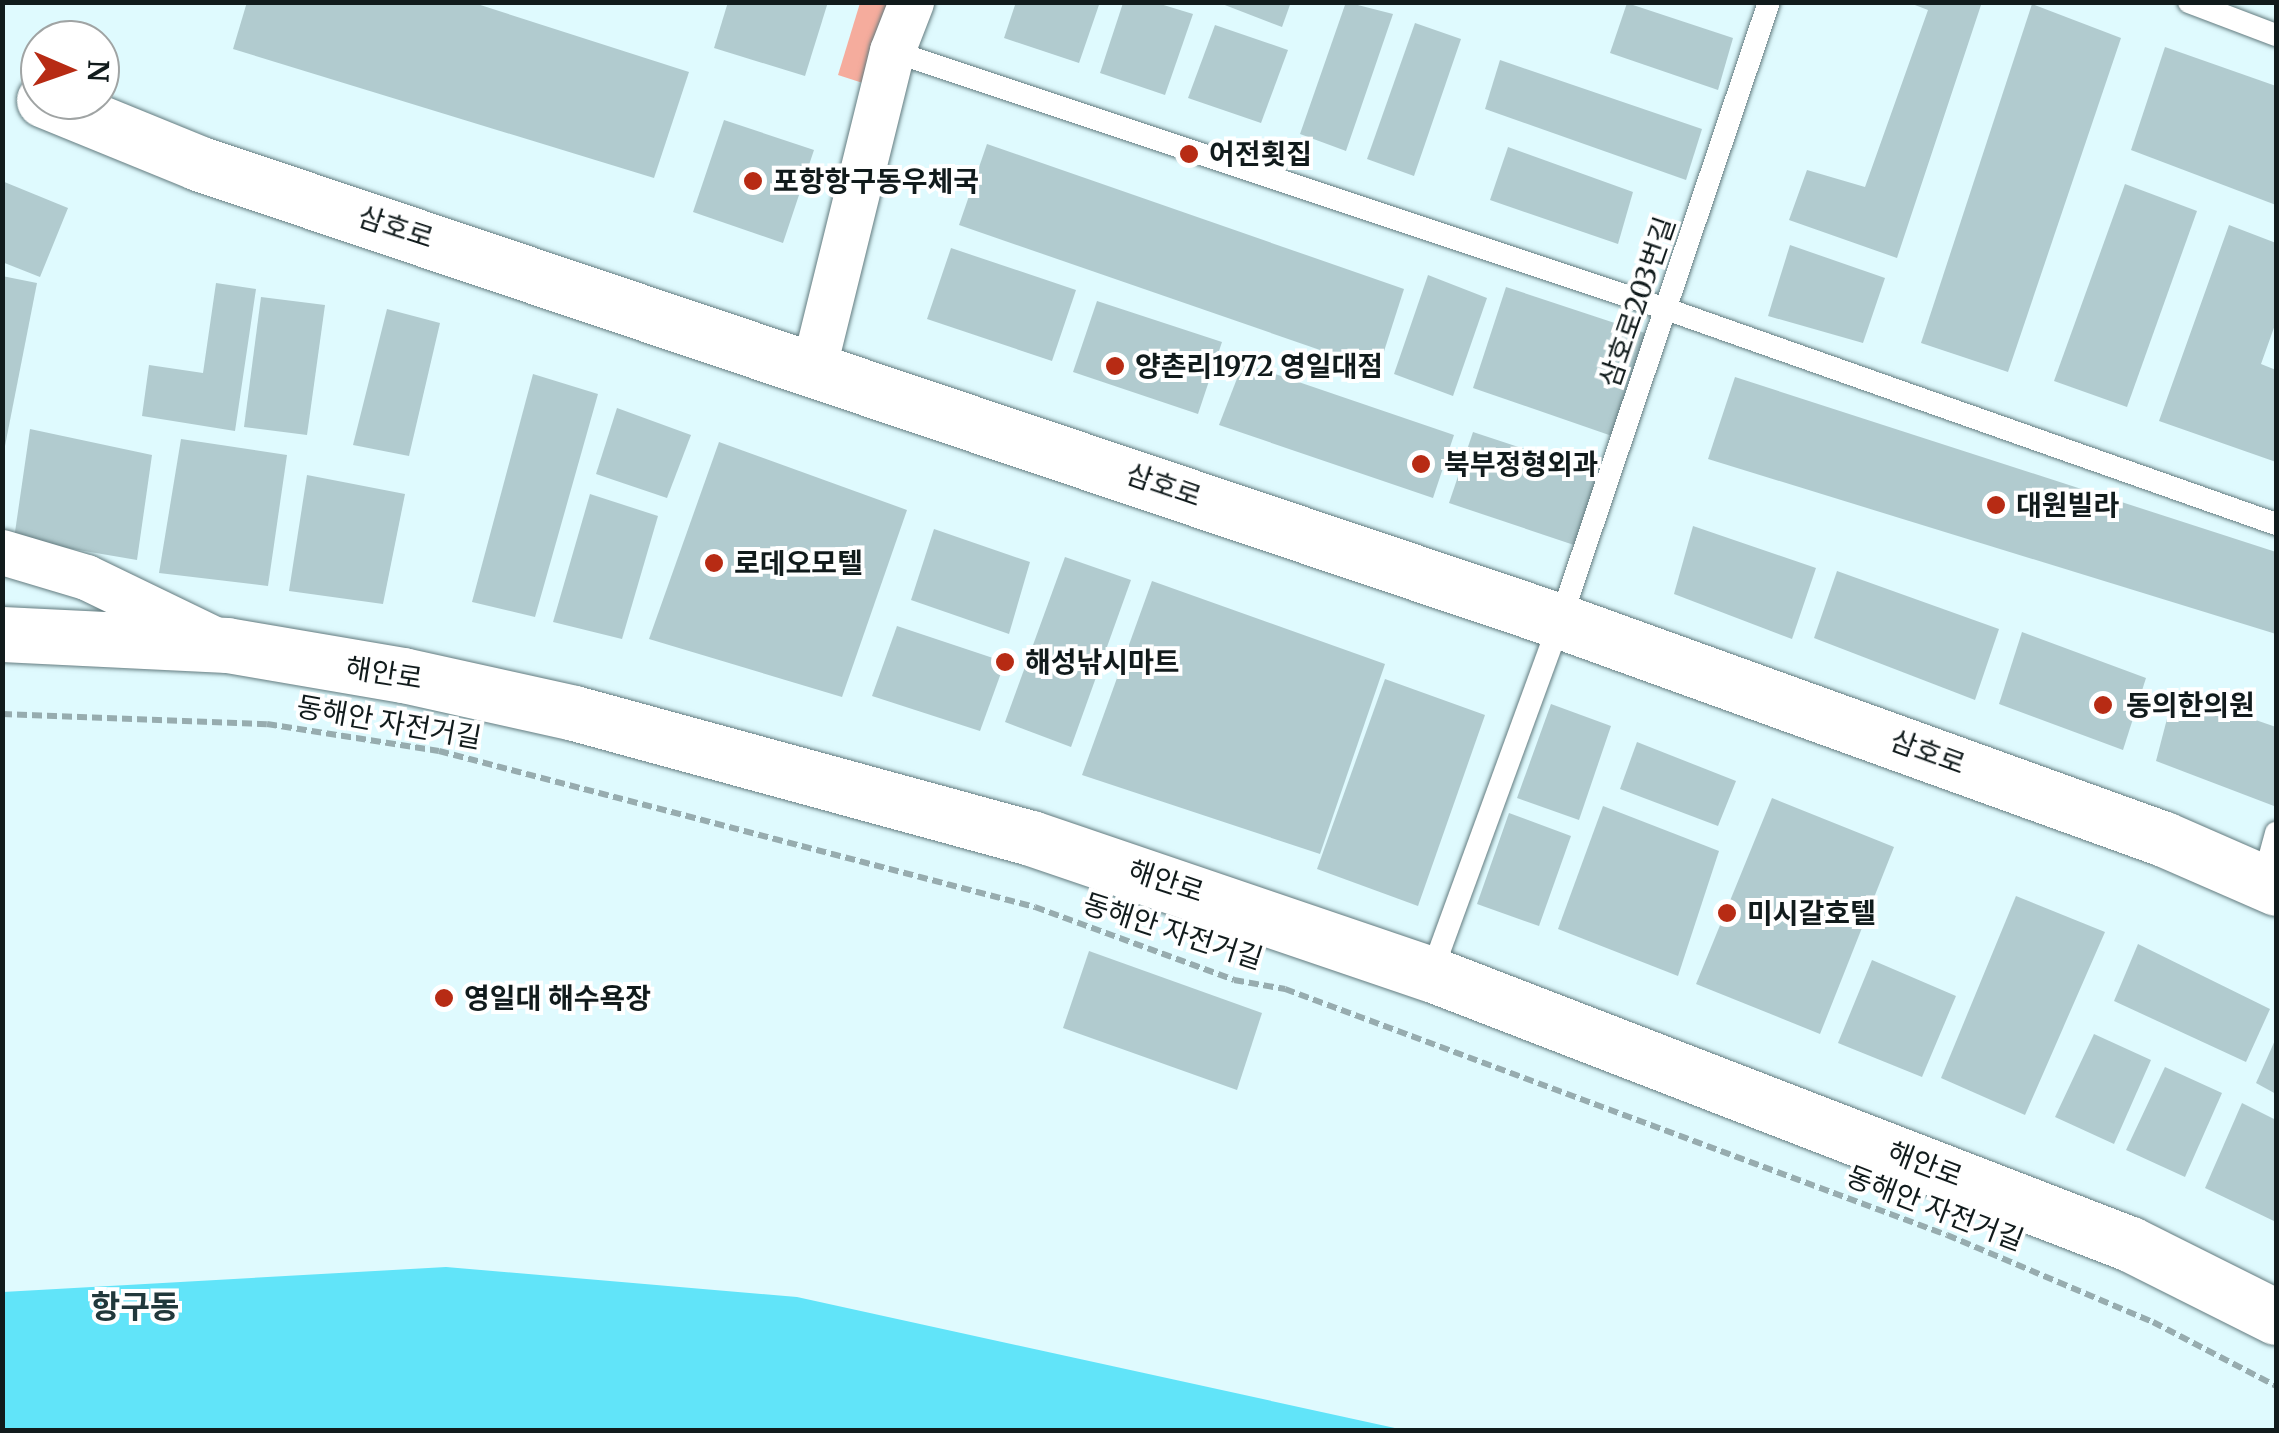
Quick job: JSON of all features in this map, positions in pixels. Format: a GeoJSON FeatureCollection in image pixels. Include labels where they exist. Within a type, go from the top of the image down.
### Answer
{"type":"FeatureCollection","features":[{"type":"Feature","properties":{"kind":"main road","name":"삼호로"},"geometry":{"type":"LineString","coordinates":[[93,120],[198,163],[814,366],[1560,621],[2164,838],[2272,867]]}},
{"type":"Feature","properties":{"kind":"main road","name":"해안로"},"geometry":{"type":"LineString","coordinates":[[2,634],[227,646],[479,690],[900,802],[1140,872],[1430,974],[2130,1244],[2276,1317]]}},
{"type":"Feature","properties":{"kind":"street"},"geometry":{"type":"LineString","coordinates":[[814,366],[892,50],[911,2]]}},
{"type":"Feature","properties":{"kind":"street"},"geometry":{"type":"LineString","coordinates":[[2,552],[86,578],[227,646]]}},
{"type":"Feature","properties":{"kind":"lane","name":"삼호로203번길"},"geometry":{"type":"LineString","coordinates":[[1430,974],[1560,621],[1769,2]]}},
{"type":"Feature","properties":{"kind":"lane"},"geometry":{"type":"LineString","coordinates":[[2190,2],[2276,35]]}},
{"type":"Feature","properties":{"kind":"lane"},"geometry":{"type":"LineString","coordinates":[[892,50],[1666,309],[2276,524]]}},
{"type":"Feature","properties":{"kind":"path","name":"동해안 자전거길"},"geometry":{"type":"LineString","coordinates":[[2,714],[266,724],[404,744],[546,775],[1035,907],[1234,980],[1286,989],[1947,1235],[2153,1322],[2276,1386]]}},
{"type":"Feature","properties":{"kind":"shaded area"},"geometry":{"type":"Polygon","coordinates":[[[860,3],[932,3],[903,96],[838,75],[860,3]]]}},
{"type":"Feature","properties":{"kind":"water"},"geometry":{"type":"Polygon","coordinates":[[[446,1267],[797,1297],[1404,1430],[3,1430],[3,1292],[446,1267]]]}},
{"type":"Feature","properties":{"kind":"building"},"geometry":{"type":"Polygon","coordinates":[[[247,2],[471,2],[689,72],[654,178],[233,49],[247,2]]]}},
{"type":"Feature","properties":{"kind":"building"},"geometry":{"type":"Polygon","coordinates":[[[728,2],[828,2],[805,76],[714,48],[728,2]]]}},
{"type":"Feature","properties":{"kind":"building"},"geometry":{"type":"Polygon","coordinates":[[[1016,2],[1100,2],[1079,63],[1004,38],[1016,2]]]}},
{"type":"Feature","properties":{"kind":"building"},"geometry":{"type":"Polygon","coordinates":[[[1217,2],[1291,2],[1282,27],[1217,2]]]}},
{"type":"Feature","properties":{"kind":"building"},"geometry":{"type":"Polygon","coordinates":[[[1346,2],[1393,14],[1346,151],[1300,134],[1346,2]]]}},
{"type":"Feature","properties":{"kind":"building"},"geometry":{"type":"Polygon","coordinates":[[[1907,2],[1982,2],[1897,258],[1789,220],[1807,170],[1865,187],[1928,10],[1907,2]]]}},
{"type":"Feature","properties":{"kind":"building"},"geometry":{"type":"Polygon","coordinates":[[[1123,3],[1157,3],[1193,14],[1165,95],[1100,73],[1123,3]]]}},
{"type":"Feature","properties":{"kind":"building"},"geometry":{"type":"Polygon","coordinates":[[[1627,3],[1733,38],[1718,90],[1610,53],[1627,3]]]}},
{"type":"Feature","properties":{"kind":"building"},"geometry":{"type":"Polygon","coordinates":[[[2032,4],[2121,38],[2008,372],[1921,343],[2032,4]]]}},
{"type":"Feature","properties":{"kind":"building"},"geometry":{"type":"Polygon","coordinates":[[[1415,23],[1461,39],[1414,176],[1367,159],[1415,23]]]}},
{"type":"Feature","properties":{"kind":"building"},"geometry":{"type":"Polygon","coordinates":[[[1215,25],[1288,50],[1261,123],[1188,98],[1215,25]]]}},
{"type":"Feature","properties":{"kind":"building"},"geometry":{"type":"Polygon","coordinates":[[[2165,47],[2276,86],[2276,205],[2131,150],[2165,47]]]}},
{"type":"Feature","properties":{"kind":"building"},"geometry":{"type":"Polygon","coordinates":[[[1500,60],[1702,129],[1686,180],[1485,109],[1500,60]]]}},
{"type":"Feature","properties":{"kind":"building","name":"포항항구동우체국"},"geometry":{"type":"Polygon","coordinates":[[[724,120],[814,150],[783,243],[693,212],[724,120]]]}},
{"type":"Feature","properties":{"kind":"building"},"geometry":{"type":"Polygon","coordinates":[[[987,144],[1404,289],[1378,370],[959,225],[987,144]]]}},
{"type":"Feature","properties":{"kind":"building"},"geometry":{"type":"Polygon","coordinates":[[[1508,147],[1633,192],[1618,244],[1490,200],[1508,147]]]}},
{"type":"Feature","properties":{"kind":"building"},"geometry":{"type":"Polygon","coordinates":[[[2,181],[68,208],[40,277],[2,262],[2,181]]]}},
{"type":"Feature","properties":{"kind":"building"},"geometry":{"type":"Polygon","coordinates":[[[2125,184],[2197,211],[2127,407],[2054,381],[2125,184]]]}},
{"type":"Feature","properties":{"kind":"building"},"geometry":{"type":"Polygon","coordinates":[[[2229,225],[2276,243],[2276,322],[2261,364],[2276,370],[2276,462],[2159,421],[2229,225]]]}},
{"type":"Feature","properties":{"kind":"building"},"geometry":{"type":"Polygon","coordinates":[[[1790,245],[1885,278],[1863,343],[1768,316],[1790,245]]]}},
{"type":"Feature","properties":{"kind":"building"},"geometry":{"type":"Polygon","coordinates":[[[951,248],[1076,290],[1052,361],[927,319],[951,248]]]}},
{"type":"Feature","properties":{"kind":"building"},"geometry":{"type":"Polygon","coordinates":[[[1428,275],[1487,298],[1453,396],[1394,374],[1428,275]]]}},
{"type":"Feature","properties":{"kind":"building"},"geometry":{"type":"Polygon","coordinates":[[[2,276],[37,283],[4,451],[2,451],[2,276]]]}},
{"type":"Feature","properties":{"kind":"building"},"geometry":{"type":"Polygon","coordinates":[[[216,283],[256,289],[235,431],[142,416],[149,365],[203,373],[216,283]]]}},
{"type":"Feature","properties":{"kind":"building"},"geometry":{"type":"Polygon","coordinates":[[[1506,287],[1648,334],[1612,436],[1473,388],[1506,287]]]}},
{"type":"Feature","properties":{"kind":"building"},"geometry":{"type":"Polygon","coordinates":[[[261,297],[325,305],[307,435],[244,427],[261,297]]]}},
{"type":"Feature","properties":{"kind":"building"},"geometry":{"type":"Polygon","coordinates":[[[1097,301],[1222,342],[1198,414],[1073,372],[1097,301]]]}},
{"type":"Feature","properties":{"kind":"building"},"geometry":{"type":"Polygon","coordinates":[[[387,309],[440,323],[409,456],[353,445],[387,309]]]}},
{"type":"Feature","properties":{"kind":"building"},"geometry":{"type":"Polygon","coordinates":[[[1243,363],[1454,435],[1433,498],[1219,425],[1243,363]]]}},
{"type":"Feature","properties":{"kind":"building"},"geometry":{"type":"Polygon","coordinates":[[[533,374],[598,394],[535,617],[472,602],[533,374]]]}},
{"type":"Feature","properties":{"kind":"building","name":"대원빌라"},"geometry":{"type":"Polygon","coordinates":[[[1735,377],[2276,552],[2276,634],[1708,459],[1735,377]]]}},
{"type":"Feature","properties":{"kind":"building"},"geometry":{"type":"Polygon","coordinates":[[[617,408],[691,435],[667,498],[596,474],[617,408]]]}},
{"type":"Feature","properties":{"kind":"building"},"geometry":{"type":"Polygon","coordinates":[[[30,429],[152,455],[137,560],[14,539],[30,429]]]}},
{"type":"Feature","properties":{"kind":"building"},"geometry":{"type":"Polygon","coordinates":[[[1473,432],[1598,473],[1574,545],[1449,503],[1473,432]]]}},
{"type":"Feature","properties":{"kind":"building"},"geometry":{"type":"Polygon","coordinates":[[[181,439],[287,455],[268,586],[159,573],[181,439]]]}},
{"type":"Feature","properties":{"kind":"building"},"geometry":{"type":"Polygon","coordinates":[[[719,442],[907,510],[842,697],[649,639],[719,442]]]}},
{"type":"Feature","properties":{"kind":"building"},"geometry":{"type":"Polygon","coordinates":[[[307,475],[405,494],[383,604],[289,591],[307,475]]]}},
{"type":"Feature","properties":{"kind":"building"},"geometry":{"type":"Polygon","coordinates":[[[590,494],[658,516],[622,639],[553,622],[590,494]]]}},
{"type":"Feature","properties":{"kind":"building"},"geometry":{"type":"Polygon","coordinates":[[[1693,526],[1816,568],[1792,639],[1674,594],[1693,526]]]}},
{"type":"Feature","properties":{"kind":"building"},"geometry":{"type":"Polygon","coordinates":[[[934,529],[1030,562],[1009,634],[911,600],[934,529]]]}},
{"type":"Feature","properties":{"kind":"building"},"geometry":{"type":"Polygon","coordinates":[[[1065,557],[1131,580],[1071,747],[1005,722],[1065,557]]]}},
{"type":"Feature","properties":{"kind":"building"},"geometry":{"type":"Polygon","coordinates":[[[1837,571],[1999,629],[1975,700],[1814,638],[1837,571]]]}},
{"type":"Feature","properties":{"kind":"building"},"geometry":{"type":"Polygon","coordinates":[[[1152,581],[1385,664],[1320,854],[1082,775],[1152,581]]]}},
{"type":"Feature","properties":{"kind":"building"},"geometry":{"type":"Polygon","coordinates":[[[897,626],[1005,662],[980,731],[872,696],[897,626]]]}},
{"type":"Feature","properties":{"kind":"building"},"geometry":{"type":"Polygon","coordinates":[[[2022,632],[2146,678],[2123,750],[1999,704],[2022,632]]]}},
{"type":"Feature","properties":{"kind":"building"},"geometry":{"type":"Polygon","coordinates":[[[1385,679],[1485,715],[1418,906],[1317,869],[1385,679]]]}},
{"type":"Feature","properties":{"kind":"building"},"geometry":{"type":"Polygon","coordinates":[[[2174,692],[2276,727],[2274,806],[2156,761],[2174,692]]]}},
{"type":"Feature","properties":{"kind":"building"},"geometry":{"type":"Polygon","coordinates":[[[1551,704],[1611,726],[1579,820],[1517,798],[1551,704]]]}},
{"type":"Feature","properties":{"kind":"building"},"geometry":{"type":"Polygon","coordinates":[[[1637,742],[1736,781],[1718,826],[1620,789],[1637,742]]]}},
{"type":"Feature","properties":{"kind":"building"},"geometry":{"type":"Polygon","coordinates":[[[1772,798],[1894,847],[1820,1034],[1696,984],[1772,798]]]}},
{"type":"Feature","properties":{"kind":"building"},"geometry":{"type":"Polygon","coordinates":[[[1603,806],[1719,851],[1678,976],[1558,929],[1603,806]]]}},
{"type":"Feature","properties":{"kind":"building"},"geometry":{"type":"Polygon","coordinates":[[[1509,813],[1571,836],[1539,926],[1477,904],[1509,813]]]}},
{"type":"Feature","properties":{"kind":"building"},"geometry":{"type":"Polygon","coordinates":[[[2016,896],[2105,932],[2025,1115],[1941,1078],[2016,896]]]}},
{"type":"Feature","properties":{"kind":"building"},"geometry":{"type":"Polygon","coordinates":[[[2138,944],[2270,1009],[2246,1062],[2114,1001],[2138,944]]]}},
{"type":"Feature","properties":{"kind":"building"},"geometry":{"type":"Polygon","coordinates":[[[1089,951],[1262,1013],[1237,1090],[1063,1028],[1089,951]]]}},
{"type":"Feature","properties":{"kind":"building"},"geometry":{"type":"Polygon","coordinates":[[[1872,960],[1956,996],[1922,1077],[1838,1043],[1872,960]]]}},
{"type":"Feature","properties":{"kind":"building"},"geometry":{"type":"Polygon","coordinates":[[[2094,1034],[2151,1060],[2114,1144],[2055,1117],[2094,1034]]]}},
{"type":"Feature","properties":{"kind":"building"},"geometry":{"type":"Polygon","coordinates":[[[2276,1038],[2276,1094],[2256,1083],[2276,1038]]]}},
{"type":"Feature","properties":{"kind":"building"},"geometry":{"type":"Polygon","coordinates":[[[2165,1067],[2222,1093],[2185,1177],[2126,1150],[2165,1067]]]}},
{"type":"Feature","properties":{"kind":"building"},"geometry":{"type":"Polygon","coordinates":[[[2242,1103],[2276,1120],[2276,1222],[2205,1188],[2242,1103]]]}},
{"type":"Feature","properties":{"kind":"place","name":"어전횟집"},"geometry":{"type":"Point","coordinates":[1189,154]}},
{"type":"Feature","properties":{"kind":"place","name":"포항항구동우체국"},"geometry":{"type":"Point","coordinates":[753,181]}},
{"type":"Feature","properties":{"kind":"place","name":"양촌리1972 영일대점"},"geometry":{"type":"Point","coordinates":[1115,366]}},
{"type":"Feature","properties":{"kind":"place","name":"북부정형외과"},"geometry":{"type":"Point","coordinates":[1421,464]}},
{"type":"Feature","properties":{"kind":"place","name":"대원빌라"},"geometry":{"type":"Point","coordinates":[1996,505]}},
{"type":"Feature","properties":{"kind":"place","name":"로데오모텔"},"geometry":{"type":"Point","coordinates":[714,563]}},
{"type":"Feature","properties":{"kind":"place","name":"해성낚시마트"},"geometry":{"type":"Point","coordinates":[1005,662]}},
{"type":"Feature","properties":{"kind":"place","name":"동의한의원"},"geometry":{"type":"Point","coordinates":[2103,705]}},
{"type":"Feature","properties":{"kind":"place","name":"미시갈호텔"},"geometry":{"type":"Point","coordinates":[1727,913]}},
{"type":"Feature","properties":{"kind":"place","name":"영일대 해수욕장"},"geometry":{"type":"Point","coordinates":[444,998]}},
{"type":"Feature","properties":{"kind":"district","name":"항구동"},"geometry":{"type":"Point","coordinates":[135,1307]}}]}
